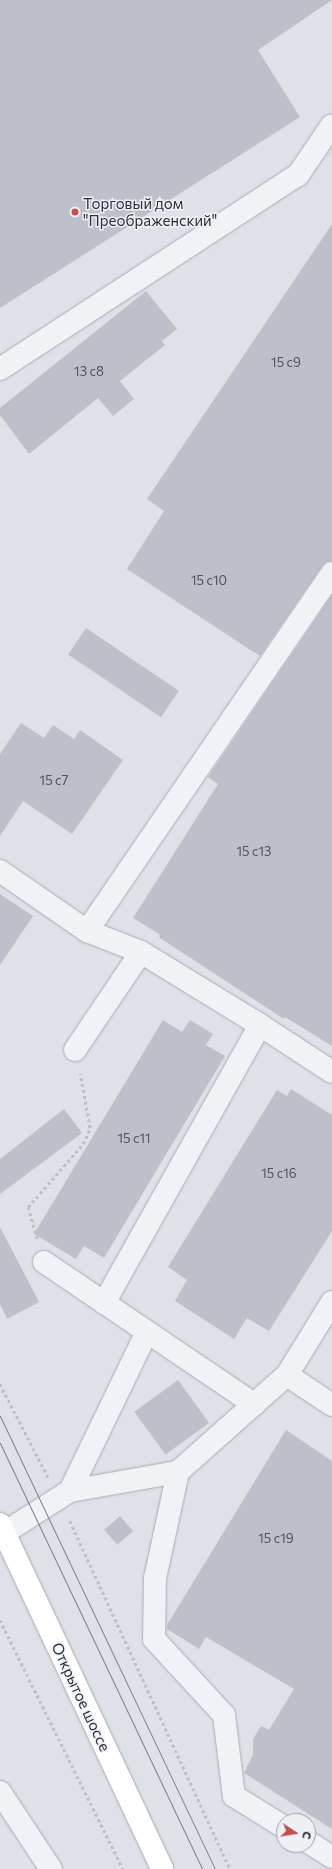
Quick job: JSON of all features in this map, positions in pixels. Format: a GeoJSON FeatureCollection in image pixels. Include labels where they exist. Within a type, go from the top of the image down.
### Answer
{"type":"FeatureCollection","features":[{"type":"Feature","properties":{"kind":"main road","name":"Открытое шоссе"},"geometry":{"type":"LineString","coordinates":[[2,1528],[162,1869]]}},
{"type":"Feature","properties":{"kind":"lane"},"geometry":{"type":"LineString","coordinates":[[0,369],[298,175],[332,125]]}},
{"type":"Feature","properties":{"kind":"lane"},"geometry":{"type":"LineString","coordinates":[[87,931],[332,573]]}},
{"type":"Feature","properties":{"kind":"lane"},"geometry":{"type":"LineString","coordinates":[[0,871],[87,931],[141,952],[260,1025],[332,1072]]}},
{"type":"Feature","properties":{"kind":"lane"},"geometry":{"type":"LineString","coordinates":[[76,1050],[141,952]]}},
{"type":"Feature","properties":{"kind":"lane"},"geometry":{"type":"LineString","coordinates":[[104,1303],[260,1025]]}},
{"type":"Feature","properties":{"kind":"lane"},"geometry":{"type":"LineString","coordinates":[[44,1262],[254,1404]]}},
{"type":"Feature","properties":{"kind":"lane"},"geometry":{"type":"LineString","coordinates":[[2,1528],[65,1495],[178,1472],[287,1375],[332,1302]]}},
{"type":"Feature","properties":{"kind":"lane"},"geometry":{"type":"LineString","coordinates":[[65,1495],[147,1332]]}},
{"type":"Feature","properties":{"kind":"lane"},"geometry":{"type":"LineString","coordinates":[[287,1375],[332,1405]]}},
{"type":"Feature","properties":{"kind":"lane"},"geometry":{"type":"LineString","coordinates":[[178,1472],[155,1578],[154,1638],[224,1715],[234,1796],[276,1822]]}},
{"type":"Feature","properties":{"kind":"lane"},"geometry":{"type":"LineString","coordinates":[[0,1792],[51,1869]]}},
{"type":"Feature","properties":{"kind":"lane"},"geometry":{"type":"LineString","coordinates":[[316,1847],[332,1857]]}},
{"type":"Feature","properties":{"kind":"path"},"geometry":{"type":"LineString","coordinates":[[44,1262],[28,1207],[83,1144],[90,1128],[76,1050]]}},
{"type":"Feature","properties":{"kind":"path"},"geometry":{"type":"LineString","coordinates":[[0,1384],[65,1495],[230,1869]]}},
{"type":"Feature","properties":{"kind":"path"},"geometry":{"type":"LineString","coordinates":[[0,1620],[123,1869]]}},
{"type":"Feature","properties":{"kind":"building","name":"Торговый дом \"Преображенский\""},"geometry":{"type":"Polygon","coordinates":[[[0,0],[332,0],[258,50],[300,117],[0,308],[0,0]]]}},
{"type":"Feature","properties":{"kind":"building"},"geometry":{"type":"Polygon","coordinates":[[[332,224],[332,561],[326,562],[322,566],[260,656],[127,569],[164,511],[147,499],[332,224]]]}},
{"type":"Feature","properties":{"kind":"building"},"geometry":{"type":"Polygon","coordinates":[[[146,291],[177,329],[162,341],[165,345],[120,381],[134,399],[113,416],[98,398],[29,454],[0,415],[0,408],[146,291]]]}},
{"type":"Feature","properties":{"kind":"building"},"geometry":{"type":"Polygon","coordinates":[[[332,595],[332,1046],[285,1017],[284,1019],[160,938],[159,934],[133,918],[218,784],[208,777],[332,595]]]}},
{"type":"Feature","properties":{"kind":"building"},"geometry":{"type":"Polygon","coordinates":[[[86,628],[179,691],[161,717],[68,655],[86,628]]]}},
{"type":"Feature","properties":{"kind":"building"},"geometry":{"type":"Polygon","coordinates":[[[21,723],[44,738],[53,725],[74,739],[80,730],[123,760],[72,834],[23,801],[0,836],[0,754],[21,723]]]}},
{"type":"Feature","properties":{"kind":"building"},"geometry":{"type":"Polygon","coordinates":[[[0,894],[33,916],[0,965],[0,894]]]}},
{"type":"Feature","properties":{"kind":"building"},"geometry":{"type":"Polygon","coordinates":[[[163,1020],[182,1032],[190,1020],[213,1034],[206,1045],[225,1056],[104,1258],[84,1246],[76,1259],[34,1234],[163,1020]]]}},
{"type":"Feature","properties":{"kind":"building"},"geometry":{"type":"Polygon","coordinates":[[[291,1089],[332,1115],[332,1231],[269,1331],[247,1318],[234,1339],[175,1301],[187,1280],[168,1267],[277,1090],[287,1096],[291,1089]]]}},
{"type":"Feature","properties":{"kind":"building"},"geometry":{"type":"Polygon","coordinates":[[[64,1109],[82,1133],[0,1194],[0,1159],[64,1109]]]}},
{"type":"Feature","properties":{"kind":"building"},"geometry":{"type":"Polygon","coordinates":[[[0,1227],[39,1302],[7,1319],[0,1304],[0,1227]]]}},
{"type":"Feature","properties":{"kind":"building"},"geometry":{"type":"Polygon","coordinates":[[[178,1380],[209,1423],[165,1455],[134,1412],[178,1380]]]}},
{"type":"Feature","properties":{"kind":"building"},"geometry":{"type":"Polygon","coordinates":[[[286,1430],[332,1461],[332,1829],[316,1819],[316,1813],[307,1813],[244,1773],[253,1755],[253,1739],[261,1726],[269,1730],[294,1689],[206,1637],[199,1649],[167,1629],[167,1625],[286,1430]]]}},
{"type":"Feature","properties":{"kind":"building"},"geometry":{"type":"Polygon","coordinates":[[[120,1516],[133,1531],[117,1545],[104,1530],[120,1516]]]}},
{"type":"Feature","properties":{"kind":"tram line"},"geometry":{"type":"LineString","coordinates":[[0,1416],[215,1869]]}},
{"type":"Feature","properties":{"kind":"tram line"},"geometry":{"type":"LineString","coordinates":[[0,1443],[202,1869]]}},
{"type":"Feature","properties":{"kind":"place","name":"Торговый дом \"Преображенский\""},"geometry":{"type":"Point","coordinates":[75,212]}}]}
